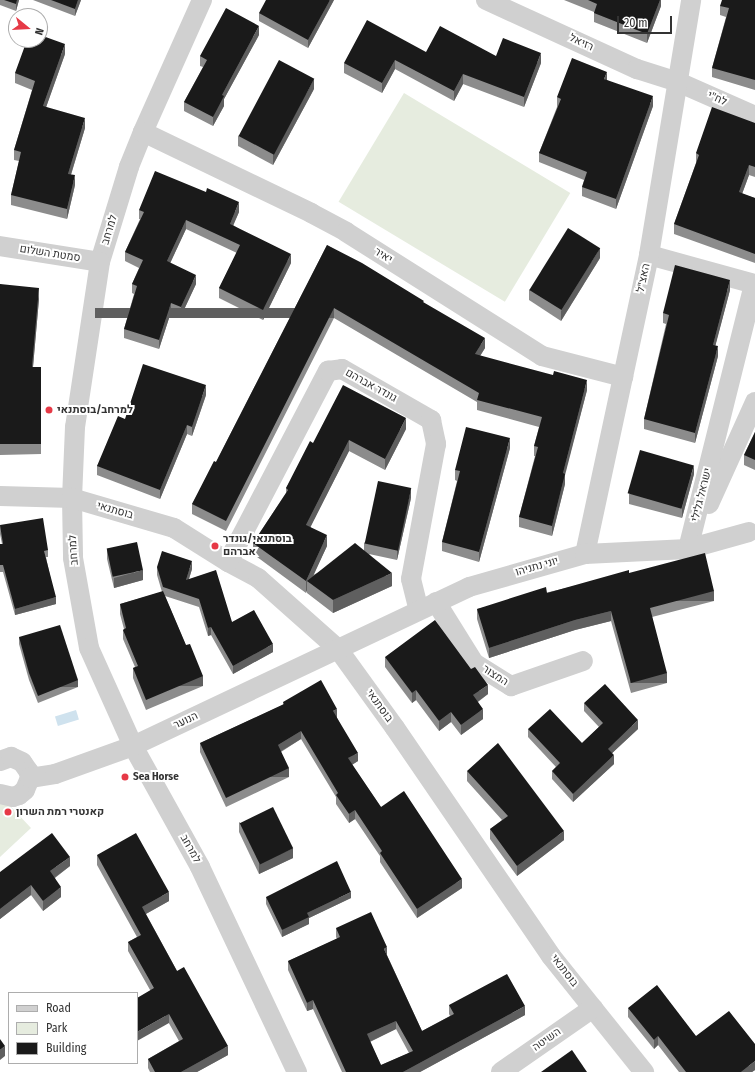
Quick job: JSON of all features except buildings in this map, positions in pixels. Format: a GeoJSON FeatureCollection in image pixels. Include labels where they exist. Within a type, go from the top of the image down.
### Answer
{"type":"FeatureCollection","features":[{"type":"Feature","properties":{"kind":"street","name":"למרחב"},"geometry":{"type":"LineString","coordinates":[[202,0],[129,167],[100,262],[75,427],[72,498],[72,558],[89,648],[133,746],[200,867],[298,1072]]}},
{"type":"Feature","properties":{"kind":"street","name":"רזיאל"},"geometry":{"type":"LineString","coordinates":[[486,0],[637,69],[678,82]]}},
{"type":"Feature","properties":{"kind":"street","name":"האצ\"ל"},"geometry":{"type":"LineString","coordinates":[[585,554],[649,255],[691,0]]}},
{"type":"Feature","properties":{"kind":"street","name":"לח\"י"},"geometry":{"type":"LineString","coordinates":[[678,82],[755,116]]}},
{"type":"Feature","properties":{"kind":"street","name":"יאיר"},"geometry":{"type":"LineString","coordinates":[[143,132],[325,221],[542,356],[623,377]]}},
{"type":"Feature","properties":{"kind":"street","name":"סמטת השלום"},"geometry":{"type":"LineString","coordinates":[[0,246],[100,262]]}},
{"type":"Feature","properties":{"kind":"street","name":"ישראל גלילי"},"geometry":{"type":"LineString","coordinates":[[649,255],[754,284],[688,549]]}},
{"type":"Feature","properties":{"kind":"street","name":"גונדר אברהם"},"geometry":{"type":"LineString","coordinates":[[228,562],[328,371],[342,369],[431,420],[436,444],[411,579],[428,606]]}},
{"type":"Feature","properties":{"kind":"street","name":"ישראל גלילי"},"geometry":{"type":"LineString","coordinates":[[688,549],[755,402]]}},
{"type":"Feature","properties":{"kind":"street","name":"בוסתנאי"},"geometry":{"type":"LineString","coordinates":[[0,496],[72,498],[174,528],[228,562],[258,578],[338,649],[395,728],[551,956],[644,1072]]}},
{"type":"Feature","properties":{"kind":"street","name":"יוני נתניהו"},"geometry":{"type":"LineString","coordinates":[[338,649],[469,586],[585,554],[688,549],[749,532]]}},
{"type":"Feature","properties":{"kind":"street","name":"המצור"},"geometry":{"type":"LineString","coordinates":[[428,606],[474,663],[511,686],[583,661]]}},
{"type":"Feature","properties":{"kind":"street","name":"הנוער"},"geometry":{"type":"LineString","coordinates":[[30,778],[55,774],[133,746],[338,649]]}},
{"type":"Feature","properties":{"kind":"street"},"geometry":{"type":"LineString","coordinates":[[0,760],[11,757],[22,762],[29,772],[30,778],[25,790],[19,795],[13,797],[0,794]]}},
{"type":"Feature","properties":{"kind":"street","name":"השיטה"},"geometry":{"type":"LineString","coordinates":[[501,1072],[593,1008]]}},
{"type":"Feature","properties":{"kind":"green space"},"geometry":{"type":"Polygon","coordinates":[[[404,93],[570,193],[505,302],[339,202],[404,93]]]}},
{"type":"Feature","properties":{"kind":"green space","name":"קאנטרי רמת השרון"},"geometry":{"type":"Polygon","coordinates":[[[0,795],[31,828],[0,857],[0,795]]]}},
{"type":"Feature","properties":{"kind":"water"},"geometry":{"type":"Polygon","coordinates":[[[76,710],[79,720],[58,726],[55,716],[76,710]]]}},
{"type":"Feature","properties":{"kind":"place","name":"למרחב/בוסתנאי"},"geometry":{"type":"Point","coordinates":[49,410]}},
{"type":"Feature","properties":{"kind":"place","name":"בוסתנאי/גונדר אברהם"},"geometry":{"type":"Point","coordinates":[215,546]}},
{"type":"Feature","properties":{"kind":"place","name":"Sea Horse"},"geometry":{"type":"Point","coordinates":[125,777]}},
{"type":"Feature","properties":{"kind":"place","name":"קאנטרי רמת השרון"},"geometry":{"type":"Point","coordinates":[8,812]}}]}
